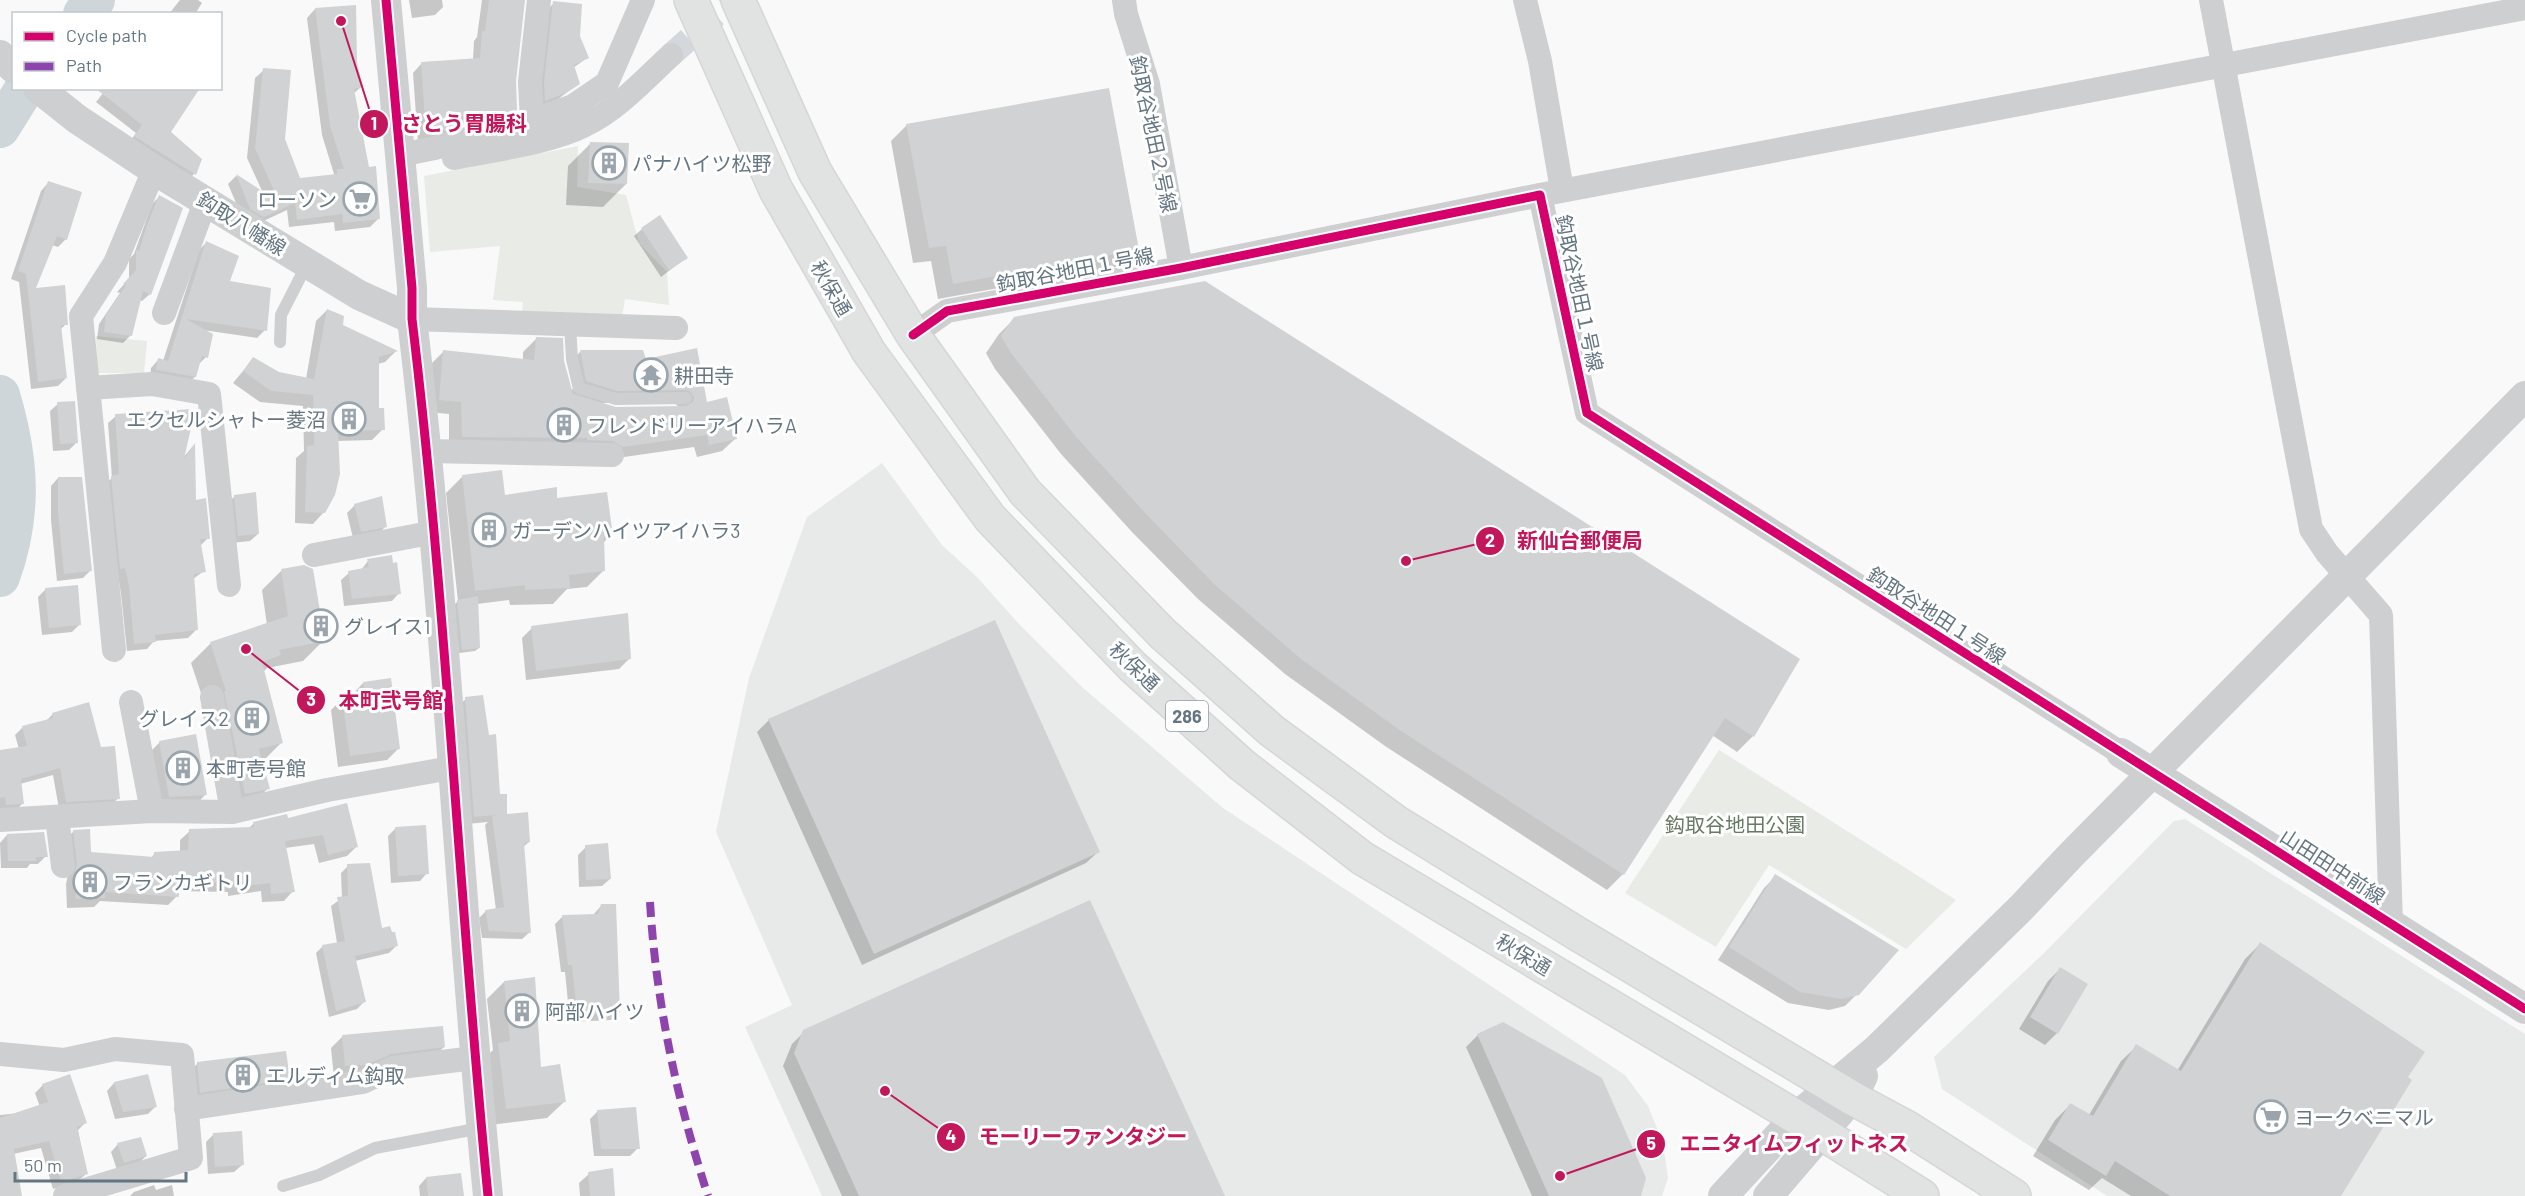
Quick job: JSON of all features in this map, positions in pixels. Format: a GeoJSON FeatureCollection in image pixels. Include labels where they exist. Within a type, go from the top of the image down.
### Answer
{"type":"FeatureCollection","features":[{"type":"Feature","properties":{"kind":"highway","name":"秋保通"},"geometry":{"type":"LineString","coordinates":[[691,0],[776,190],[869,352],[990,518],[1133,667],[1242,765],[1362,858],[1922,1196]]}},
{"type":"Feature","properties":{"kind":"highway","name":"286"},"geometry":{"type":"LineString","coordinates":[[738,0],[815,171],[912,336],[1024,492],[1163,634],[1272,731],[1396,822],[1576,933],[1842,1092],[1906,1127],[2014,1196]]}},
{"type":"Feature","properties":{"kind":"street"},"geometry":{"type":"LineString","coordinates":[[386,0],[412,288],[412,319],[435,532],[474,1058],[488,1196]]}},
{"type":"Feature","properties":{"kind":"street"},"geometry":{"type":"LineString","coordinates":[[532,121],[530,82],[539,0]]}},
{"type":"Feature","properties":{"kind":"street"},"geometry":{"type":"LineString","coordinates":[[401,163],[435,148],[532,121],[573,106],[607,83],[643,0]]}},
{"type":"Feature","properties":{"kind":"street","name":"鈎取谷地田２号線"},"geometry":{"type":"LineString","coordinates":[[1124,0],[1126,14],[1148,84],[1181,268]]}},
{"type":"Feature","properties":{"kind":"street"},"geometry":{"type":"LineString","coordinates":[[1525,0],[1540,61],[1551,193],[2525,8]]}},
{"type":"Feature","properties":{"kind":"street"},"geometry":{"type":"LineString","coordinates":[[2211,0],[2311,529],[2327,552],[2381,615],[2391,924]]}},
{"type":"Feature","properties":{"kind":"street"},"geometry":{"type":"LineString","coordinates":[[401,163],[437,162],[536,141],[584,125],[625,98],[671,55]]}},
{"type":"Feature","properties":{"kind":"street","name":"鈎取八幡線"},"geometry":{"type":"LineString","coordinates":[[41,90],[77,119],[154,170],[359,295],[412,319]]}},
{"type":"Feature","properties":{"kind":"street"},"geometry":{"type":"LineString","coordinates":[[114,650],[81,316],[115,263],[154,170]]}},
{"type":"Feature","properties":{"kind":"street","name":"鈎取谷地田１号線"},"geometry":{"type":"LineString","coordinates":[[912,336],[947,311],[1181,268],[1551,193],[1587,413],[2121,753]]}},
{"type":"Feature","properties":{"kind":"street"},"geometry":{"type":"LineString","coordinates":[[164,313],[206,200]]}},
{"type":"Feature","properties":{"kind":"street"},"geometry":{"type":"LineString","coordinates":[[412,319],[676,328]]}},
{"type":"Feature","properties":{"kind":"street"},"geometry":{"type":"LineString","coordinates":[[88,388],[152,384],[209,394],[230,585]]}},
{"type":"Feature","properties":{"kind":"street"},"geometry":{"type":"LineString","coordinates":[[1723,1196],[1809,1126],[1842,1092],[1877,1049],[2021,908],[2152,772],[2525,396]]}},
{"type":"Feature","properties":{"kind":"street"},"geometry":{"type":"LineString","coordinates":[[428,451],[612,455]]}},
{"type":"Feature","properties":{"kind":"street"},"geometry":{"type":"LineString","coordinates":[[314,555],[435,532]]}},
{"type":"Feature","properties":{"kind":"street"},"geometry":{"type":"LineString","coordinates":[[212,697],[232,813]]}},
{"type":"Feature","properties":{"kind":"street"},"geometry":{"type":"LineString","coordinates":[[131,702],[152,811]]}},
{"type":"Feature","properties":{"kind":"street","name":"山田田中前線"},"geometry":{"type":"LineString","coordinates":[[2121,753],[2525,1009]]}},
{"type":"Feature","properties":{"kind":"street"},"geometry":{"type":"LineString","coordinates":[[0,820],[152,811],[232,813],[327,790],[452,768]]}},
{"type":"Feature","properties":{"kind":"street"},"geometry":{"type":"LineString","coordinates":[[57,817],[63,866]]}},
{"type":"Feature","properties":{"kind":"street"},"geometry":{"type":"LineString","coordinates":[[0,1054],[64,1060],[115,1049],[182,1054],[191,1158],[64,1196]]}},
{"type":"Feature","properties":{"kind":"street"},"geometry":{"type":"LineString","coordinates":[[186,1109],[363,1082],[393,1068],[474,1058]]}},
{"type":"Feature","properties":{"kind":"street"},"geometry":{"type":"LineString","coordinates":[[1768,1196],[1809,1126]]}},
{"type":"Feature","properties":{"kind":"lane"},"geometry":{"type":"LineString","coordinates":[[280,342],[281,315],[308,263]]}},
{"type":"Feature","properties":{"kind":"lane"},"geometry":{"type":"LineString","coordinates":[[570,325],[572,358],[579,388],[616,399],[686,398]]}},
{"type":"Feature","properties":{"kind":"lane"},"geometry":{"type":"LineString","coordinates":[[284,1186],[319,1175],[375,1148],[481,1128]]}},
{"type":"Feature","properties":{"kind":"shaded area"},"geometry":{"type":"Polygon","coordinates":[[[882,463],[942,545],[978,578],[1018,623],[1082,687],[1223,808],[1625,1075],[1648,1106],[1663,1143],[1668,1178],[1662,1196],[822,1196],[745,1027],[792,1005],[716,832],[749,678],[807,517],[882,463]]]}},
{"type":"Feature","properties":{"kind":"shaded area"},"geometry":{"type":"Polygon","coordinates":[[[2185,819],[2525,1034],[2525,1196],[2107,1196],[1942,1089],[1934,1057],[2044,953],[2174,821],[2185,819]]]}},
{"type":"Feature","properties":{"kind":"green space"},"geometry":{"type":"Polygon","coordinates":[[[578,146],[577,187],[626,195],[639,243],[667,272],[669,305],[625,299],[622,318],[522,312],[523,302],[493,300],[500,246],[430,252],[424,176],[578,146]]]}},
{"type":"Feature","properties":{"kind":"green space"},"geometry":{"type":"Polygon","coordinates":[[[96,336],[147,341],[144,373],[97,373],[96,336]]]}},
{"type":"Feature","properties":{"kind":"green space","name":"鈎取谷地田公園"},"geometry":{"type":"Polygon","coordinates":[[[1719,750],[1956,900],[1906,949],[1769,865],[1716,947],[1625,893],[1719,750]]]}},
{"type":"Feature","properties":{"kind":"building"},"geometry":{"type":"Polygon","coordinates":[[[489,0],[525,0],[516,81],[517,110],[498,116],[458,114],[459,127],[426,135],[421,62],[480,58],[482,31],[485,31],[489,0]]]}},
{"type":"Feature","properties":{"kind":"building"},"geometry":{"type":"Polygon","coordinates":[[[553,1],[582,4],[580,36],[589,58],[574,65],[580,84],[566,93],[545,101],[544,82],[553,1]]]}},
{"type":"Feature","properties":{"kind":"building"},"geometry":{"type":"Polygon","coordinates":[[[356,5],[357,63],[363,87],[354,89],[369,167],[376,166],[380,219],[343,223],[342,214],[297,220],[295,203],[264,217],[250,209],[236,174],[279,202],[255,148],[263,68],[291,70],[285,139],[300,178],[337,174],[337,169],[344,169],[330,126],[315,8],[356,5]]]}},
{"type":"Feature","properties":{"kind":"building"},"geometry":{"type":"Polygon","coordinates":[[[1109,88],[1139,250],[953,284],[946,246],[929,248],[906,124],[1109,88]]]}},
{"type":"Feature","properties":{"kind":"building"},"geometry":{"type":"Polygon","coordinates":[[[98,90],[199,90],[171,132],[202,159],[196,175],[134,136],[142,125],[98,90]]]}},
{"type":"Feature","properties":{"kind":"building","name":"パナハイツ松野"},"geometry":{"type":"Polygon","coordinates":[[[590,142],[629,143],[627,184],[588,183],[590,142]]]}},
{"type":"Feature","properties":{"kind":"building"},"geometry":{"type":"Polygon","coordinates":[[[48,181],[82,192],[67,240],[57,236],[36,288],[65,285],[68,325],[61,325],[67,378],[38,382],[26,274],[18,271],[48,181]]]}},
{"type":"Feature","properties":{"kind":"building"},"geometry":{"type":"Polygon","coordinates":[[[159,195],[183,208],[151,295],[143,291],[132,336],[104,332],[106,315],[126,285],[123,284],[136,270],[136,250],[139,251],[159,195]]]}},
{"type":"Feature","properties":{"kind":"building"},"geometry":{"type":"Polygon","coordinates":[[[660,215],[688,258],[669,270],[641,228],[660,215]]]}},
{"type":"Feature","properties":{"kind":"building"},"geometry":{"type":"Polygon","coordinates":[[[206,241],[239,256],[230,281],[271,288],[267,331],[186,319],[213,334],[208,358],[202,356],[196,377],[156,370],[158,358],[168,361],[206,241]]]}},
{"type":"Feature","properties":{"kind":"building"},"geometry":{"type":"Polygon","coordinates":[[[1205,281],[1800,659],[1754,737],[1725,718],[1624,875],[1401,731],[1301,659],[1214,584],[1077,438],[1011,353],[1001,336],[1014,317],[1205,281]]]}},
{"type":"Feature","properties":{"kind":"building"},"geometry":{"type":"Polygon","coordinates":[[[327,309],[344,316],[343,325],[398,351],[379,357],[379,408],[384,408],[385,430],[338,431],[340,474],[335,495],[325,513],[305,512],[307,446],[314,445],[313,395],[271,391],[243,371],[253,357],[279,372],[314,379],[327,309]]]}},
{"type":"Feature","properties":{"kind":"building"},"geometry":{"type":"Polygon","coordinates":[[[536,337],[563,338],[564,361],[573,394],[616,407],[686,406],[693,402],[694,397],[690,391],[686,390],[617,391],[586,381],[580,350],[643,350],[646,359],[697,348],[707,402],[727,397],[737,439],[709,445],[707,435],[623,447],[613,441],[587,440],[587,438],[462,437],[461,402],[439,400],[443,350],[534,360],[536,337]]]}},
{"type":"Feature","properties":{"kind":"building"},"geometry":{"type":"Polygon","coordinates":[[[75,401],[78,443],[60,444],[57,402],[75,401]]]}},
{"type":"Feature","properties":{"kind":"building"},"geometry":{"type":"Polygon","coordinates":[[[192,409],[193,419],[184,459],[195,443],[196,500],[206,498],[210,539],[200,539],[206,572],[194,574],[198,630],[155,635],[156,642],[134,644],[129,586],[125,568],[120,569],[111,476],[119,474],[115,414],[192,409]]]}},
{"type":"Feature","properties":{"kind":"building"},"geometry":{"type":"Polygon","coordinates":[[[502,470],[505,495],[557,487],[557,498],[607,492],[613,536],[604,537],[605,571],[569,575],[570,588],[525,590],[525,585],[475,591],[462,475],[502,470]]]}},
{"type":"Feature","properties":{"kind":"building"},"geometry":{"type":"Polygon","coordinates":[[[58,477],[82,477],[92,571],[64,574],[58,512],[58,477]]]}},
{"type":"Feature","properties":{"kind":"building"},"geometry":{"type":"Polygon","coordinates":[[[256,492],[259,534],[238,536],[234,495],[256,492]]]}},
{"type":"Feature","properties":{"kind":"building"},"geometry":{"type":"Polygon","coordinates":[[[382,496],[387,527],[361,532],[354,504],[382,496]]]}},
{"type":"Feature","properties":{"kind":"building"},"geometry":{"type":"Polygon","coordinates":[[[392,555],[393,563],[397,562],[401,594],[352,599],[348,571],[369,567],[367,559],[392,555]]]}},
{"type":"Feature","properties":{"kind":"building"},"geometry":{"type":"Polygon","coordinates":[[[304,565],[313,569],[325,641],[279,650],[281,655],[262,662],[283,743],[259,749],[270,789],[245,794],[224,691],[226,691],[210,642],[288,616],[281,569],[304,565]]]}},
{"type":"Feature","properties":{"kind":"building"},"geometry":{"type":"Polygon","coordinates":[[[78,585],[81,625],[49,628],[45,588],[78,585]]]}},
{"type":"Feature","properties":{"kind":"building"},"geometry":{"type":"Polygon","coordinates":[[[478,596],[480,648],[462,650],[457,600],[478,596]]]}},
{"type":"Feature","properties":{"kind":"building"},"geometry":{"type":"Polygon","coordinates":[[[628,613],[631,659],[536,671],[531,626],[628,613]]]}},
{"type":"Feature","properties":{"kind":"building"},"geometry":{"type":"Polygon","coordinates":[[[995,620],[1100,852],[874,954],[768,719],[995,620]]]}},
{"type":"Feature","properties":{"kind":"building"},"geometry":{"type":"Polygon","coordinates":[[[391,678],[400,749],[350,756],[342,697],[364,694],[363,682],[391,678]]]}},
{"type":"Feature","properties":{"kind":"building"},"geometry":{"type":"Polygon","coordinates":[[[483,695],[489,735],[496,734],[500,794],[507,794],[507,814],[528,812],[530,842],[524,843],[531,933],[489,931],[485,910],[504,907],[492,816],[497,815],[474,817],[465,697],[483,695]]]}},
{"type":"Feature","properties":{"kind":"building"},"geometry":{"type":"Polygon","coordinates":[[[89,702],[101,747],[115,746],[120,799],[66,802],[60,768],[21,779],[24,804],[6,805],[5,797],[0,798],[0,750],[27,746],[22,726],[53,718],[52,713],[89,702]]]}},
{"type":"Feature","properties":{"kind":"building","name":"本町壱号館"},"geometry":{"type":"Polygon","coordinates":[[[196,734],[207,795],[169,797],[159,741],[196,734]]]}},
{"type":"Feature","properties":{"kind":"building"},"geometry":{"type":"Polygon","coordinates":[[[347,803],[358,847],[328,855],[323,835],[285,841],[295,892],[271,894],[270,883],[237,887],[237,883],[178,882],[179,897],[105,892],[105,898],[76,899],[77,864],[73,830],[90,829],[91,852],[154,857],[154,852],[188,850],[189,829],[254,827],[253,822],[287,814],[288,818],[347,803]]]}},
{"type":"Feature","properties":{"kind":"building"},"geometry":{"type":"Polygon","coordinates":[[[426,825],[429,874],[398,876],[395,827],[426,825]]]}},
{"type":"Feature","properties":{"kind":"building"},"geometry":{"type":"Polygon","coordinates":[[[44,832],[48,857],[36,857],[36,861],[8,861],[7,834],[44,832]]]}},
{"type":"Feature","properties":{"kind":"building"},"geometry":{"type":"Polygon","coordinates":[[[608,843],[611,879],[586,880],[585,845],[608,843]]]}},
{"type":"Feature","properties":{"kind":"building"},"geometry":{"type":"Polygon","coordinates":[[[370,863],[382,928],[390,926],[392,932],[395,932],[398,946],[355,956],[366,1002],[336,1011],[322,945],[345,941],[337,897],[348,896],[347,864],[370,863]]]}},
{"type":"Feature","properties":{"kind":"building"},"geometry":{"type":"Polygon","coordinates":[[[1775,874],[1899,950],[1859,995],[1841,999],[1800,992],[1729,947],[1775,874]]]}},
{"type":"Feature","properties":{"kind":"building"},"geometry":{"type":"Polygon","coordinates":[[[1090,900],[1225,1196],[859,1196],[794,1053],[803,1030],[1090,900]]]}},
{"type":"Feature","properties":{"kind":"building"},"geometry":{"type":"Polygon","coordinates":[[[601,904],[616,904],[620,1013],[577,1015],[572,965],[568,965],[562,915],[598,914],[601,904]]]}},
{"type":"Feature","properties":{"kind":"building"},"geometry":{"type":"Polygon","coordinates":[[[2260,942],[2425,1052],[2408,1077],[2412,1080],[2341,1196],[2170,1196],[2115,1161],[2106,1176],[2048,1140],[2070,1103],[2093,1116],[2136,1044],[2181,1071],[2260,942]]]}},
{"type":"Feature","properties":{"kind":"building"},"geometry":{"type":"Polygon","coordinates":[[[2060,967],[2088,984],[2058,1034],[2030,1017],[2060,967]]]}},
{"type":"Feature","properties":{"kind":"building"},"geometry":{"type":"Polygon","coordinates":[[[535,977],[541,1067],[560,1064],[566,1102],[506,1109],[498,1043],[510,1041],[504,981],[535,977]]]}},
{"type":"Feature","properties":{"kind":"building"},"geometry":{"type":"Polygon","coordinates":[[[1503,1022],[1602,1078],[1646,1178],[1641,1196],[1549,1196],[1477,1034],[1503,1022]]]}},
{"type":"Feature","properties":{"kind":"building"},"geometry":{"type":"Polygon","coordinates":[[[443,1026],[445,1047],[391,1054],[367,1065],[345,1066],[342,1035],[443,1026]]]}},
{"type":"Feature","properties":{"kind":"building","name":"エルディム鈎取"},"geometry":{"type":"Polygon","coordinates":[[[286,1051],[290,1079],[200,1093],[197,1062],[286,1051]]]}},
{"type":"Feature","properties":{"kind":"building"},"geometry":{"type":"Polygon","coordinates":[[[70,1074],[87,1123],[77,1127],[88,1174],[61,1182],[49,1141],[14,1149],[22,1196],[0,1196],[0,1118],[48,1102],[42,1084],[70,1074]]]}},
{"type":"Feature","properties":{"kind":"building"},"geometry":{"type":"Polygon","coordinates":[[[148,1074],[157,1107],[123,1112],[114,1082],[148,1074]]]}},
{"type":"Feature","properties":{"kind":"building"},"geometry":{"type":"Polygon","coordinates":[[[636,1107],[640,1149],[601,1149],[597,1110],[636,1107]]]}},
{"type":"Feature","properties":{"kind":"building"},"geometry":{"type":"Polygon","coordinates":[[[242,1131],[244,1165],[215,1167],[213,1133],[242,1131]]]}},
{"type":"Feature","properties":{"kind":"building"},"geometry":{"type":"Polygon","coordinates":[[[141,1137],[147,1156],[124,1163],[117,1143],[141,1137]]]}},
{"type":"Feature","properties":{"kind":"building"},"geometry":{"type":"Polygon","coordinates":[[[613,1168],[615,1196],[590,1196],[588,1172],[613,1168]]]}},
{"type":"Feature","properties":{"kind":"building"},"geometry":{"type":"Polygon","coordinates":[[[461,1173],[464,1196],[428,1196],[426,1177],[461,1173]]]}},
{"type":"Feature","properties":{"kind":"waterway"},"geometry":{"type":"LineString","coordinates":[[85,12],[95,0]]}},
{"type":"Feature","properties":{"kind":"waterway"},"geometry":{"type":"LineString","coordinates":[[0,128],[24,90]]}},
{"type":"Feature","properties":{"kind":"waterway"},"geometry":{"type":"LineString","coordinates":[[0,395],[11,441],[16,486],[12,531],[0,577]]}},
{"type":"Feature","properties":{"kind":"tunnel"},"geometry":{"type":"LineString","coordinates":[[671,55],[733,0]]}},
{"type":"Feature","properties":{"kind":"marked path"},"geometry":{"type":"LineString","coordinates":[[650,902],[657,977],[670,1051],[687,1124],[708,1196]]}},
{"type":"Feature","properties":{"kind":"cycle path"},"geometry":{"type":"LineString","coordinates":[[386,0],[412,288],[412,319],[435,538],[488,1196]]}},
{"type":"Feature","properties":{"kind":"cycle path"},"geometry":{"type":"LineString","coordinates":[[913,335],[947,311],[1181,268],[1540,195],[1587,413],[2525,1009]]}},
{"type":"Feature","properties":{"kind":"place","name":"さとう胃腸科"},"geometry":{"type":"Point","coordinates":[341,21]}},
{"type":"Feature","properties":{"kind":"place","name":"パナハイツ松野"},"geometry":{"type":"Point","coordinates":[609,163]}},
{"type":"Feature","properties":{"kind":"place","name":"ローソン"},"geometry":{"type":"Point","coordinates":[360,199]}},
{"type":"Feature","properties":{"kind":"place","name":"耕田寺"},"geometry":{"type":"Point","coordinates":[651,375]}},
{"type":"Feature","properties":{"kind":"place","name":"エクセルシャトー菱沼"},"geometry":{"type":"Point","coordinates":[349,419]}},
{"type":"Feature","properties":{"kind":"place","name":"フレンドリーアイハラA"},"geometry":{"type":"Point","coordinates":[564,425]}},
{"type":"Feature","properties":{"kind":"place","name":"ガーデンハイツアイハラ3"},"geometry":{"type":"Point","coordinates":[489,530]}},
{"type":"Feature","properties":{"kind":"place","name":"新仙台郵便局"},"geometry":{"type":"Point","coordinates":[1406,561]}},
{"type":"Feature","properties":{"kind":"place","name":"グレイス1"},"geometry":{"type":"Point","coordinates":[321,626]}},
{"type":"Feature","properties":{"kind":"place","name":"本町弐号館"},"geometry":{"type":"Point","coordinates":[246,649]}},
{"type":"Feature","properties":{"kind":"place","name":"グレイス2"},"geometry":{"type":"Point","coordinates":[252,718]}},
{"type":"Feature","properties":{"kind":"place","name":"本町壱号館"},"geometry":{"type":"Point","coordinates":[183,768]}},
{"type":"Feature","properties":{"kind":"place","name":"フランカギトリ"},"geometry":{"type":"Point","coordinates":[90,882]}},
{"type":"Feature","properties":{"kind":"place","name":"阿部ハイツ"},"geometry":{"type":"Point","coordinates":[522,1011]}},
{"type":"Feature","properties":{"kind":"place","name":"エルディム鈎取"},"geometry":{"type":"Point","coordinates":[243,1075]}},
{"type":"Feature","properties":{"kind":"place","name":"モーリーファンタジー"},"geometry":{"type":"Point","coordinates":[885,1091]}},
{"type":"Feature","properties":{"kind":"place","name":"ヨークベニマル"},"geometry":{"type":"Point","coordinates":[2271,1117]}},
{"type":"Feature","properties":{"kind":"place","name":"エニタイムフィットネス"},"geometry":{"type":"Point","coordinates":[1560,1176]}}]}
